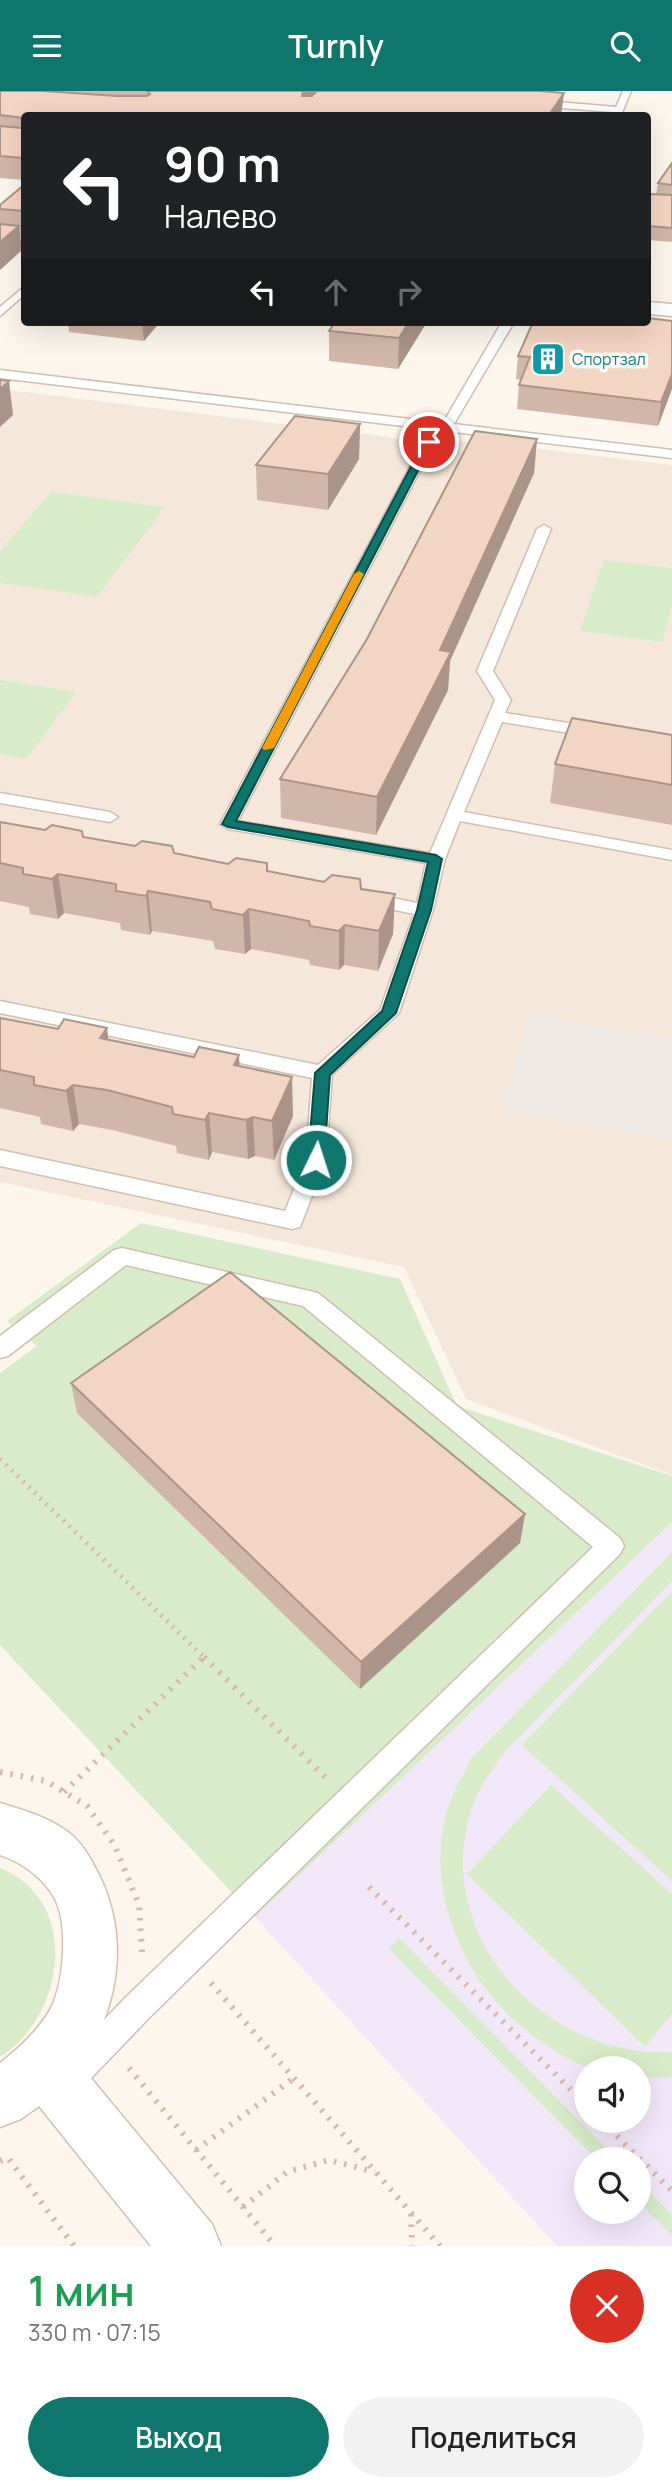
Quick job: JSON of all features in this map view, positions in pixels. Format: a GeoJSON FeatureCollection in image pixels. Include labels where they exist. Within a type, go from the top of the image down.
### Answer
{"type":"FeatureCollection","features":[{"type":"Feature","properties":{"kind":"street"},"geometry":{"type":"LineString","coordinates":[[0,240],[21,242]]}},
{"type":"Feature","properties":{"kind":"street"},"geometry":{"type":"LineString","coordinates":[[651,308],[672,310]]}},
{"type":"Feature","properties":{"kind":"street"},"geometry":{"type":"LineString","coordinates":[[0,1829],[18,1832],[53,1854],[78,1887],[91,1929],[90,1977],[74,2023],[34,2083],[190,2246]]}},
{"type":"Feature","properties":{"kind":"lane"},"geometry":{"type":"LineString","coordinates":[[618,112],[627,91]]}},
{"type":"Feature","properties":{"kind":"lane"},"geometry":{"type":"LineString","coordinates":[[522,102],[609,112]]}},
{"type":"Feature","properties":{"kind":"lane"},"geometry":{"type":"LineString","coordinates":[[0,313],[21,293]]}},
{"type":"Feature","properties":{"kind":"lane"},"geometry":{"type":"LineString","coordinates":[[446,428],[506,326]]}},
{"type":"Feature","properties":{"kind":"lane"},"geometry":{"type":"LineString","coordinates":[[0,374],[672,454]]}},
{"type":"Feature","properties":{"kind":"lane"},"geometry":{"type":"LineString","coordinates":[[429,442],[228,824],[436,859]]}},
{"type":"Feature","properties":{"kind":"lane"},"geometry":{"type":"LineString","coordinates":[[0,1158],[292,1221],[316,1160],[322,1073],[388,1013],[424,910],[436,859],[503,700],[485,671],[544,529]]}},
{"type":"Feature","properties":{"kind":"lane"},"geometry":{"type":"LineString","coordinates":[[496,716],[604,734]]}},
{"type":"Feature","properties":{"kind":"lane"},"geometry":{"type":"LineString","coordinates":[[0,798],[110,817]]}},
{"type":"Feature","properties":{"kind":"lane"},"geometry":{"type":"LineString","coordinates":[[454,815],[672,855]]}},
{"type":"Feature","properties":{"kind":"lane"},"geometry":{"type":"LineString","coordinates":[[356,897],[424,910]]}},
{"type":"Feature","properties":{"kind":"lane"},"geometry":{"type":"LineString","coordinates":[[0,1007],[322,1073]]}},
{"type":"Feature","properties":{"kind":"lane"},"geometry":{"type":"LineString","coordinates":[[2,1345],[122,1257],[310,1299],[611,1546],[137,2008],[34,2083]]}},
{"type":"Feature","properties":{"kind":"path"},"geometry":{"type":"LineString","coordinates":[[0,1459],[334,1786]]}},
{"type":"Feature","properties":{"kind":"path"},"geometry":{"type":"LineString","coordinates":[[64,1792],[204,1657]]}},
{"type":"Feature","properties":{"kind":"path"},"geometry":{"type":"LineString","coordinates":[[369,1887],[574,2093]]}},
{"type":"Feature","properties":{"kind":"path"},"geometry":{"type":"LineString","coordinates":[[190,1958],[440,2246]]}},
{"type":"Feature","properties":{"kind":"path"},"geometry":{"type":"LineString","coordinates":[[196,2150],[294,2078]]}},
{"type":"Feature","properties":{"kind":"path"},"geometry":{"type":"LineString","coordinates":[[614,2133],[672,2191]]}},
{"type":"Feature","properties":{"kind":"path"},"geometry":{"type":"LineString","coordinates":[[0,2161],[8,2158],[75,2246]]}},
{"type":"Feature","properties":{"kind":"path"},"geometry":{"type":"LineString","coordinates":[[243,2207],[288,2172],[329,2160],[376,2172]]}},
{"type":"Feature","properties":{"kind":"path"},"geometry":{"type":"LineString","coordinates":[[411,2213],[412,2246]]}},
{"type":"Feature","properties":{"kind":"shaded area"},"geometry":{"type":"Polygon","coordinates":[[[0,389],[429,442],[473,441],[672,465],[672,1475],[466,1399],[404,1267],[0,1182],[0,389]]]}},
{"type":"Feature","properties":{"kind":"shaded area"},"geometry":{"type":"Polygon","coordinates":[[[529,1014],[672,1039],[672,1140],[502,1109],[529,1014]]]}},
{"type":"Feature","properties":{"kind":"shaded area"},"geometry":{"type":"Polygon","coordinates":[[[672,1522],[672,2246],[557,2246],[255,1917],[672,1522]]]}},
{"type":"Feature","properties":{"kind":"green space"},"geometry":{"type":"Polygon","coordinates":[[[51,492],[165,507],[97,597],[0,583],[0,551],[51,492]]]}},
{"type":"Feature","properties":{"kind":"green space"},"geometry":{"type":"Polygon","coordinates":[[[604,560],[672,568],[672,604],[662,642],[580,631],[604,560]]]}},
{"type":"Feature","properties":{"kind":"green space"},"geometry":{"type":"Polygon","coordinates":[[[0,680],[76,692],[26,759],[0,754],[0,680]]]}},
{"type":"Feature","properties":{"kind":"green space"},"geometry":{"type":"Polygon","coordinates":[[[141,1223],[400,1279],[457,1406],[672,1476],[672,1522],[255,1917],[0,1645],[0,1373],[37,1346],[7,1321],[141,1223]]]}},
{"type":"Feature","properties":{"kind":"green space"},"geometry":{"type":"Polygon","coordinates":[[[672,1552],[672,1581],[502,1755],[491,1771],[469,1816],[463,1871],[471,1914],[489,1953],[515,1987],[548,2016],[586,2037],[628,2049],[672,2052],[672,2078],[651,2077],[651,2056],[574,2056],[574,2061],[564,2056],[511,2017],[489,1993],[471,1966],[456,1937],[446,1906],[441,1875],[441,1843],[449,1804],[472,1758],[672,1552]]]}},
{"type":"Feature","properties":{"kind":"green space"},"geometry":{"type":"Polygon","coordinates":[[[672,1591],[672,1881],[522,1745],[672,1591]]]}},
{"type":"Feature","properties":{"kind":"green space"},"geometry":{"type":"Polygon","coordinates":[[[551,1785],[672,1894],[672,2014],[645,2047],[467,1874],[551,1785]]]}},
{"type":"Feature","properties":{"kind":"green space"},"geometry":{"type":"Polygon","coordinates":[[[0,1868],[26,1884],[43,1905],[53,1931],[55,1959],[50,1988],[39,2015],[22,2038],[0,2057],[0,1868]]]}},
{"type":"Feature","properties":{"kind":"green space"},"geometry":{"type":"Polygon","coordinates":[[[399,1938],[574,2115],[574,2133],[591,2133],[605,2147],[584,2147],[389,1949],[399,1938]]]}},
{"type":"Feature","properties":{"kind":"green space"},"geometry":{"type":"Polygon","coordinates":[[[651,2193],[672,2215],[672,2236],[651,2214],[651,2193]]]}},
{"type":"Feature","properties":{"kind":"building"},"geometry":{"type":"Polygon","coordinates":[[[0,91],[117,96],[147,96],[150,94],[147,91],[303,91],[302,96],[312,96],[317,91],[564,93],[551,112],[21,112],[21,118],[0,115],[0,91]]]}},
{"type":"Feature","properties":{"kind":"building"},"geometry":{"type":"Polygon","coordinates":[[[0,126],[21,128],[21,158],[0,156],[0,126]]]}},
{"type":"Feature","properties":{"kind":"building"},"geometry":{"type":"Polygon","coordinates":[[[672,163],[672,185],[658,183],[672,163]]]}},
{"type":"Feature","properties":{"kind":"building"},"geometry":{"type":"Polygon","coordinates":[[[21,188],[21,211],[0,209],[0,205],[21,188]]]}},
{"type":"Feature","properties":{"kind":"building"},"geometry":{"type":"Polygon","coordinates":[[[651,194],[672,195],[672,228],[651,226],[651,194]]]}},
{"type":"Feature","properties":{"kind":"building"},"geometry":{"type":"Polygon","coordinates":[[[0,224],[19,226],[0,242],[0,224]]]}},
{"type":"Feature","properties":{"kind":"building"},"geometry":{"type":"Polygon","coordinates":[[[651,318],[672,321],[672,374],[661,402],[519,385],[530,357],[518,356],[531,326],[651,326],[651,318]]]}},
{"type":"Feature","properties":{"kind":"building"},"geometry":{"type":"Polygon","coordinates":[[[332,326],[406,326],[399,338],[329,331],[332,326]]]}},
{"type":"Feature","properties":{"kind":"building"},"geometry":{"type":"Polygon","coordinates":[[[0,380],[9,381],[0,389],[0,380]]]}},
{"type":"Feature","properties":{"kind":"building"},"geometry":{"type":"Polygon","coordinates":[[[295,416],[360,424],[328,474],[256,465],[295,416]]]}},
{"type":"Feature","properties":{"kind":"building"},"geometry":{"type":"Polygon","coordinates":[[[475,431],[537,439],[440,650],[451,652],[377,797],[280,779],[367,639],[475,431]]]}},
{"type":"Feature","properties":{"kind":"building"},"geometry":{"type":"Polygon","coordinates":[[[572,718],[672,735],[672,785],[555,764],[572,718]]]}},
{"type":"Feature","properties":{"kind":"building"},"geometry":{"type":"Polygon","coordinates":[[[0,822],[45,830],[52,825],[82,831],[83,837],[135,846],[142,841],[172,846],[174,853],[228,864],[236,858],[267,863],[267,871],[324,882],[332,875],[360,879],[361,889],[395,894],[379,931],[345,925],[339,931],[310,926],[309,921],[249,909],[243,915],[212,909],[210,902],[148,891],[146,896],[116,891],[116,884],[58,874],[52,879],[23,874],[23,868],[0,863],[0,822]]]}},
{"type":"Feature","properties":{"kind":"building"},"geometry":{"type":"Polygon","coordinates":[[[0,1018],[58,1029],[64,1019],[107,1028],[100,1038],[194,1057],[199,1047],[239,1055],[234,1065],[292,1077],[272,1121],[253,1117],[246,1120],[209,1113],[205,1120],[173,1114],[172,1107],[107,1090],[73,1085],[66,1091],[34,1085],[34,1077],[0,1070],[0,1018]]]}},
{"type":"Feature","properties":{"kind":"building"},"geometry":{"type":"Polygon","coordinates":[[[230,1272],[525,1514],[361,1662],[71,1383],[230,1272]]]}},
{"type":"Feature","properties":{"kind":"slow traffic"},"geometry":{"type":"LineString","coordinates":[[268,748],[359,574]]}},
{"type":"Feature","properties":{"kind":"place","name":"Спортзал"},"geometry":{"type":"Point","coordinates":[548,359]}},
{"type":"Feature","properties":{"kind":"route"},"geometry":{"type":"LineString","coordinates":[[316,1160],[322,1073],[388,1013],[424,910],[436,859],[228,824],[429,442]]}}]}
